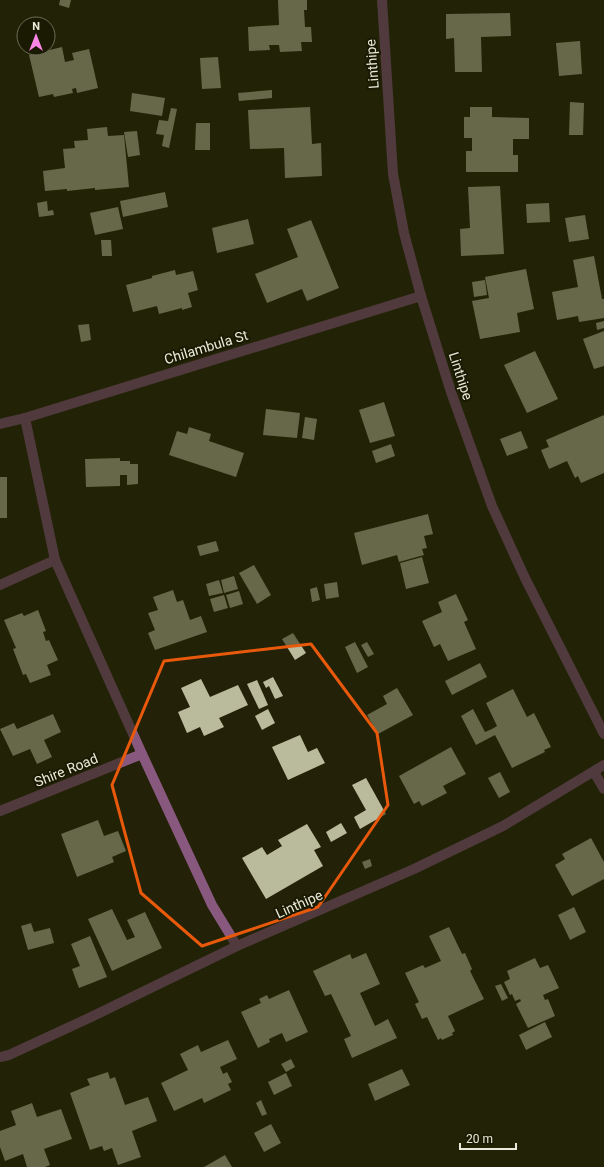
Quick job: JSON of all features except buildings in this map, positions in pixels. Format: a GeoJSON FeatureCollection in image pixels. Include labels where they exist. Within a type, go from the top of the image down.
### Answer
{"type":"FeatureCollection","features":[{"type":"Feature","properties":{"kind":"street","name":"Linthipe"},"geometry":{"type":"LineString","coordinates":[[382,0],[393,174],[404,233],[420,296],[451,392],[492,506],[525,578],[604,734]]}},
{"type":"Feature","properties":{"kind":"street","name":"Chilambula St"},"geometry":{"type":"LineString","coordinates":[[0,424],[25,418],[420,296]]}},
{"type":"Feature","properties":{"kind":"street"},"geometry":{"type":"LineString","coordinates":[[25,418],[55,560],[212,905],[237,946]]}},
{"type":"Feature","properties":{"kind":"street"},"geometry":{"type":"LineString","coordinates":[[0,585],[55,560]]}},
{"type":"Feature","properties":{"kind":"street","name":"Shire Road"},"geometry":{"type":"LineString","coordinates":[[0,811],[142,754]]}},
{"type":"Feature","properties":{"kind":"street","name":"Linthipe"},"geometry":{"type":"LineString","coordinates":[[0,1057],[9,1055],[89,1018],[237,946],[414,869],[503,826],[604,766]]}},
{"type":"Feature","properties":{"kind":"street"},"geometry":{"type":"LineString","coordinates":[[594,772],[604,789]]}},
{"type":"Feature","properties":{"kind":"highlighted area"},"geometry":{"type":"Polygon","coordinates":[[[311,644],[377,733],[388,805],[318,907],[202,946],[141,893],[112,785],[164,661],[311,644]]]}}]}
